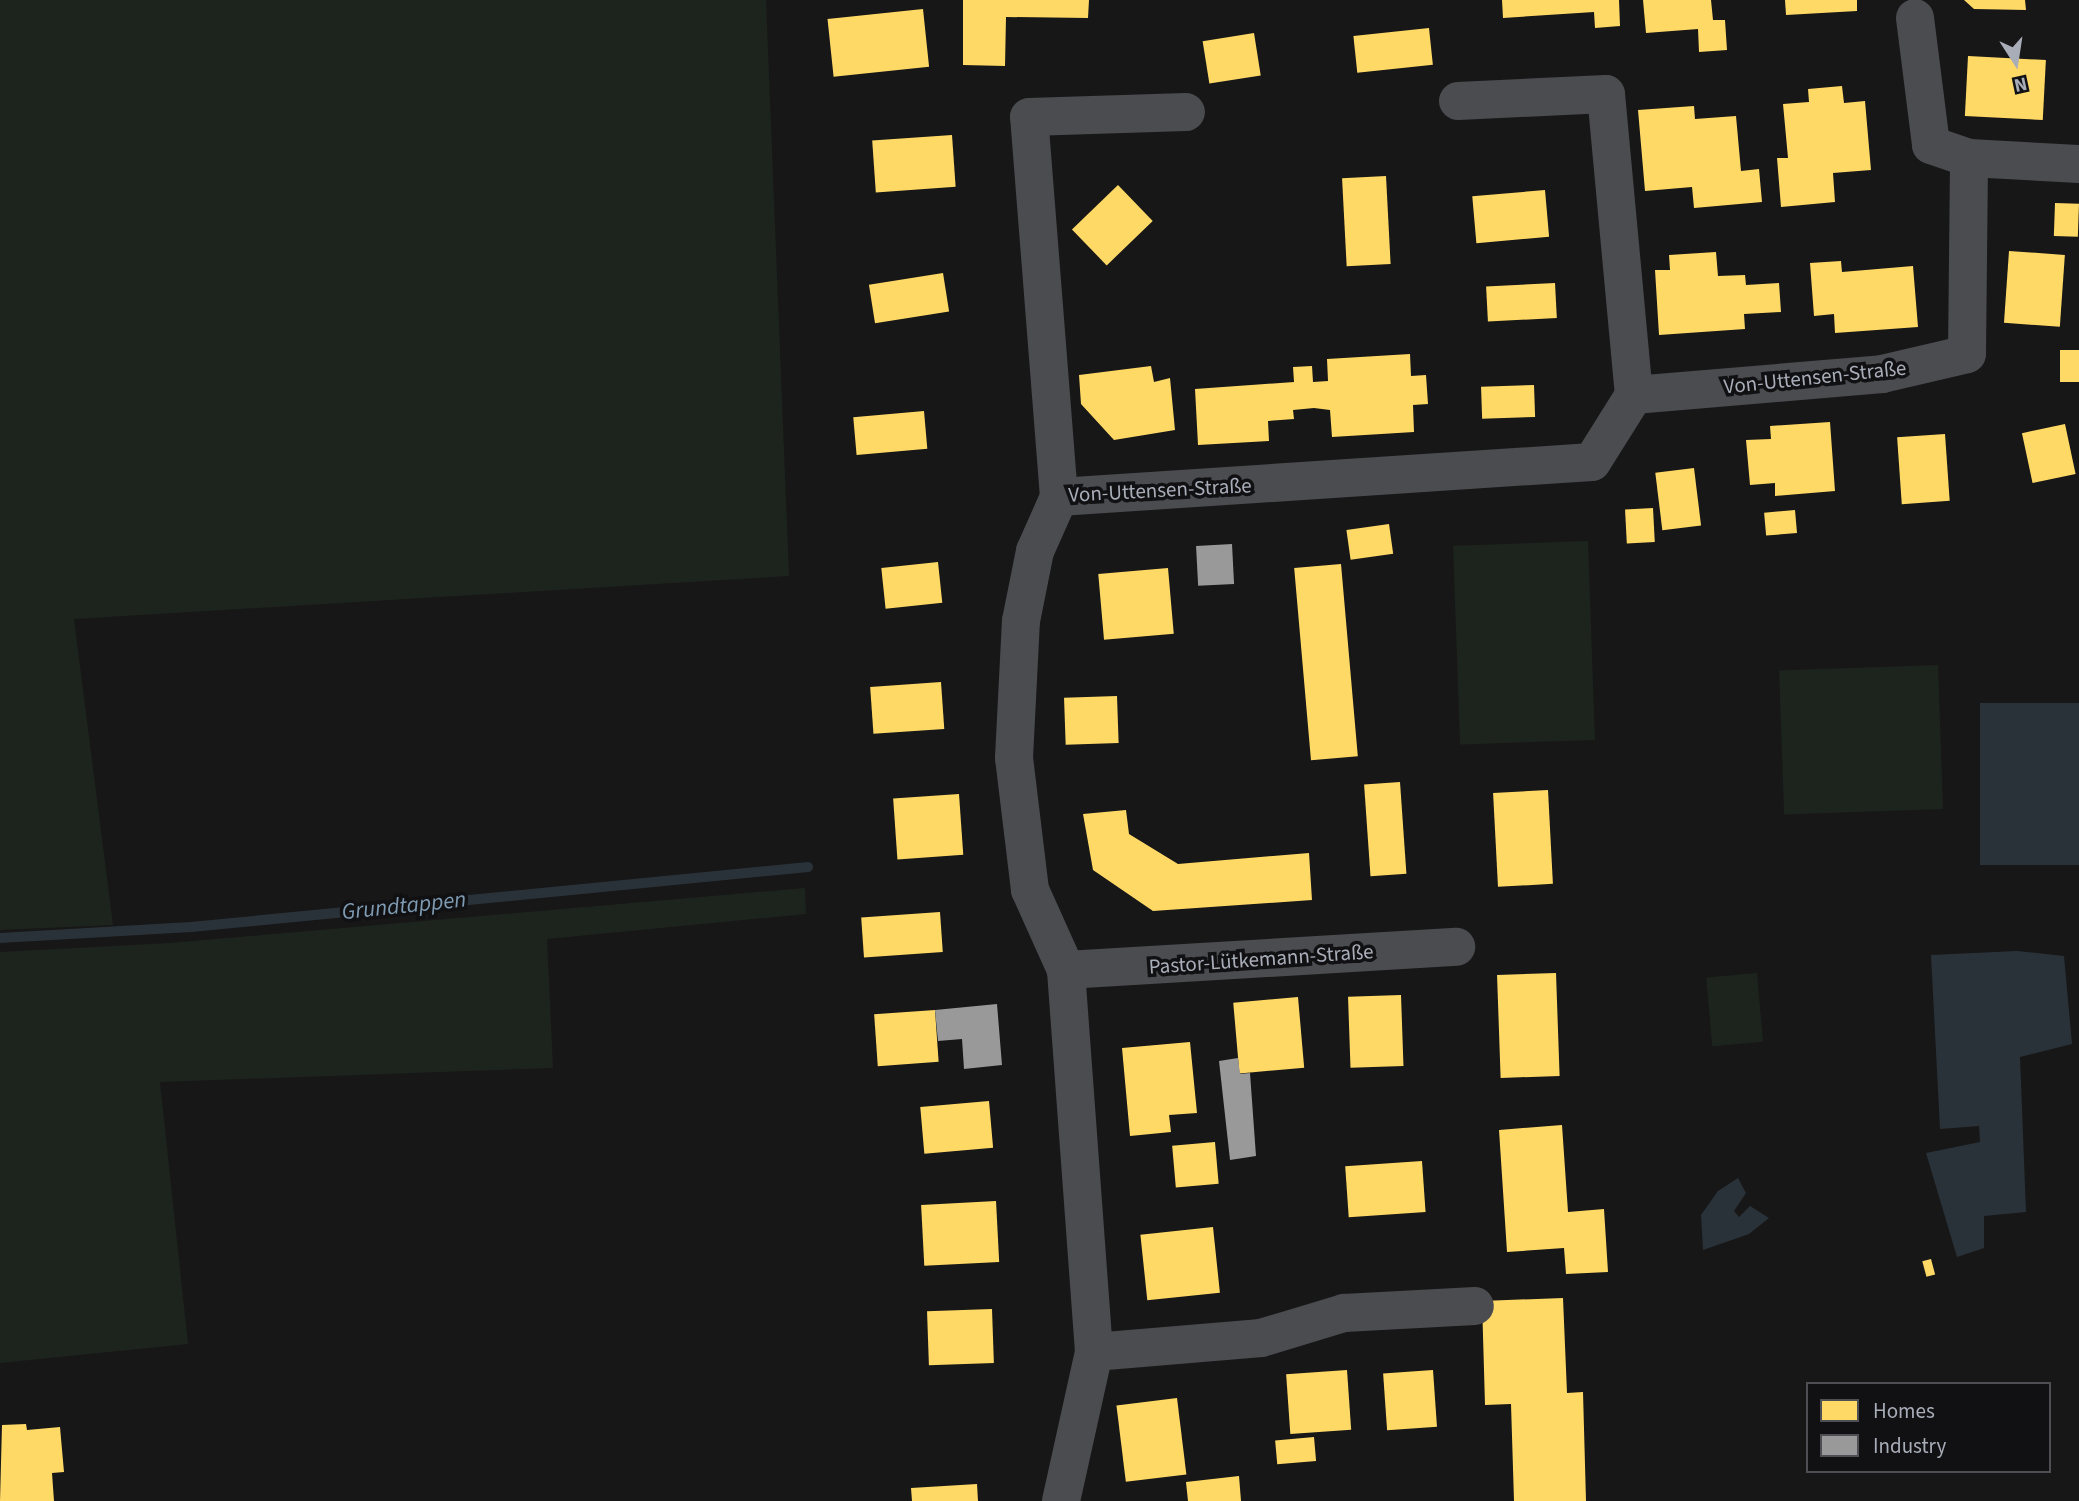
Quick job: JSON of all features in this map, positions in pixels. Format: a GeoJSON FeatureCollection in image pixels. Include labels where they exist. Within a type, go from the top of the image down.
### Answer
{"type":"FeatureCollection","features":[{"type":"Feature","properties":{"kind":"street"},"geometry":{"type":"LineString","coordinates":[[1915,18],[1931,145],[1969,158],[2079,164]]}},
{"type":"Feature","properties":{"kind":"street"},"geometry":{"type":"LineString","coordinates":[[1458,100],[1606,94],[1634,395]]}},
{"type":"Feature","properties":{"kind":"street","name":"Von-Uttensen-Straße"},"geometry":{"type":"LineString","coordinates":[[1186,112],[1029,117],[1059,497],[1592,462],[1634,395],[1882,374],[1967,354],[1969,158]]}},
{"type":"Feature","properties":{"kind":"street"},"geometry":{"type":"LineString","coordinates":[[1059,497],[1035,551],[1021,621],[1014,758],[1030,890],[1066,971],[1094,1352],[1061,1501]]}},
{"type":"Feature","properties":{"kind":"street","name":"Pastor-Lütkemann-Straße"},"geometry":{"type":"LineString","coordinates":[[1066,971],[1456,947]]}},
{"type":"Feature","properties":{"kind":"street"},"geometry":{"type":"LineString","coordinates":[[1094,1352],[1261,1338],[1344,1313],[1475,1306]]}},
{"type":"Feature","properties":{"kind":"shaded area"},"geometry":{"type":"Polygon","coordinates":[[[0,0],[766,0],[789,576],[74,619],[113,925],[0,930],[0,0]]]}},
{"type":"Feature","properties":{"kind":"shaded area"},"geometry":{"type":"Polygon","coordinates":[[[1588,541],[1595,740],[1460,745],[1453,546],[1588,541]]]}},
{"type":"Feature","properties":{"kind":"shaded area"},"geometry":{"type":"Polygon","coordinates":[[[1938,665],[1943,809],[1784,814],[1779,671],[1938,665]]]}},
{"type":"Feature","properties":{"kind":"shaded area"},"geometry":{"type":"Polygon","coordinates":[[[1980,703],[2079,703],[2079,865],[1980,865],[1980,703]]]}},
{"type":"Feature","properties":{"kind":"shaded area"},"geometry":{"type":"Polygon","coordinates":[[[805,888],[806,914],[547,939],[553,1068],[160,1082],[188,1344],[0,1363],[0,952],[170,943],[805,888]]]}},
{"type":"Feature","properties":{"kind":"shaded area"},"geometry":{"type":"Polygon","coordinates":[[[2017,951],[2064,956],[2072,1044],[2020,1057],[2026,1212],[1984,1216],[1984,1248],[1957,1257],[1926,1153],[1980,1142],[1979,1126],[1940,1129],[1931,955],[2017,951]]]}},
{"type":"Feature","properties":{"kind":"shaded area"},"geometry":{"type":"Polygon","coordinates":[[[1757,973],[1763,1042],[1712,1046],[1706,977],[1757,973]]]}},
{"type":"Feature","properties":{"kind":"shaded area"},"geometry":{"type":"Polygon","coordinates":[[[1738,1178],[1746,1193],[1734,1211],[1739,1217],[1750,1206],[1769,1218],[1749,1234],[1703,1250],[1701,1215],[1718,1191],[1738,1178]]]}},
{"type":"Feature","properties":{"kind":"building: Homes"},"geometry":{"type":"Polygon","coordinates":[[[963,0],[1089,0],[1088,18],[1006,17],[1005,66],[963,65],[963,0]]]}},
{"type":"Feature","properties":{"kind":"building: Homes"},"geometry":{"type":"Polygon","coordinates":[[[1502,0],[1619,0],[1620,26],[1595,28],[1594,12],[1503,18],[1502,0]]]}},
{"type":"Feature","properties":{"kind":"building: Homes"},"geometry":{"type":"Polygon","coordinates":[[[1643,0],[1711,0],[1713,20],[1725,20],[1727,50],[1699,52],[1698,29],[1646,33],[1643,0]]]}},
{"type":"Feature","properties":{"kind":"building: Homes"},"geometry":{"type":"Polygon","coordinates":[[[1785,0],[1857,0],[1857,11],[1786,15],[1785,0]]]}},
{"type":"Feature","properties":{"kind":"building: Homes"},"geometry":{"type":"Polygon","coordinates":[[[1964,0],[2025,0],[2026,10],[1974,9],[1964,0]]]}},
{"type":"Feature","properties":{"kind":"building: Homes"},"geometry":{"type":"Polygon","coordinates":[[[923,9],[929,67],[834,77],[828,19],[923,9]]]}},
{"type":"Feature","properties":{"kind":"building: Homes"},"geometry":{"type":"Polygon","coordinates":[[[1429,28],[1433,65],[1357,73],[1353,36],[1429,28]]]}},
{"type":"Feature","properties":{"kind":"building: Homes"},"geometry":{"type":"Polygon","coordinates":[[[1254,33],[1261,75],[1209,84],[1203,41],[1254,33]]]}},
{"type":"Feature","properties":{"kind":"building: Homes"},"geometry":{"type":"Polygon","coordinates":[[[1968,56],[2046,60],[2043,120],[1965,116],[1968,56]]]}},
{"type":"Feature","properties":{"kind":"building: Homes"},"geometry":{"type":"Polygon","coordinates":[[[1842,86],[1844,103],[1865,101],[1871,170],[1833,173],[1835,202],[1781,207],[1777,158],[1788,158],[1783,104],[1809,102],[1808,89],[1842,86]]]}},
{"type":"Feature","properties":{"kind":"building: Homes"},"geometry":{"type":"Polygon","coordinates":[[[1694,106],[1695,119],[1736,116],[1741,171],[1759,169],[1762,202],[1694,208],[1692,187],[1645,191],[1638,110],[1694,106]]]}},
{"type":"Feature","properties":{"kind":"building: Homes"},"geometry":{"type":"Polygon","coordinates":[[[952,135],[956,187],[876,192],[872,141],[952,135]]]}},
{"type":"Feature","properties":{"kind":"building: Homes"},"geometry":{"type":"Polygon","coordinates":[[[1386,176],[1391,264],[1347,266],[1342,178],[1386,176]]]}},
{"type":"Feature","properties":{"kind":"building: Homes"},"geometry":{"type":"Polygon","coordinates":[[[1118,185],[1153,221],[1107,265],[1072,229],[1118,185]]]}},
{"type":"Feature","properties":{"kind":"building: Homes"},"geometry":{"type":"Polygon","coordinates":[[[1545,190],[1549,237],[1476,243],[1472,196],[1545,190]]]}},
{"type":"Feature","properties":{"kind":"building: Homes"},"geometry":{"type":"Polygon","coordinates":[[[2055,203],[2079,204],[2078,237],[2054,236],[2055,203]]]}},
{"type":"Feature","properties":{"kind":"building: Homes"},"geometry":{"type":"Polygon","coordinates":[[[2009,251],[2065,255],[2060,327],[2004,323],[2009,251]]]}},
{"type":"Feature","properties":{"kind":"building: Homes"},"geometry":{"type":"Polygon","coordinates":[[[1716,252],[1718,276],[1745,275],[1746,285],[1779,283],[1781,312],[1744,314],[1745,329],[1659,335],[1655,270],[1670,270],[1669,255],[1716,252]]]}},
{"type":"Feature","properties":{"kind":"building: Homes"},"geometry":{"type":"Polygon","coordinates":[[[1841,261],[1842,272],[1913,266],[1918,327],[1835,333],[1834,314],[1814,316],[1810,263],[1841,261]]]}},
{"type":"Feature","properties":{"kind":"building: Homes"},"geometry":{"type":"Polygon","coordinates":[[[943,273],[949,312],[875,323],[869,285],[943,273]]]}},
{"type":"Feature","properties":{"kind":"building: Homes"},"geometry":{"type":"Polygon","coordinates":[[[1555,283],[1557,318],[1488,322],[1486,287],[1555,283]]]}},
{"type":"Feature","properties":{"kind":"building: Homes"},"geometry":{"type":"Polygon","coordinates":[[[2060,350],[2079,350],[2079,382],[2060,382],[2060,350]]]}},
{"type":"Feature","properties":{"kind":"building: Homes"},"geometry":{"type":"Polygon","coordinates":[[[1410,354],[1411,376],[1426,375],[1428,404],[1413,405],[1414,432],[1332,437],[1330,410],[1314,408],[1293,410],[1294,419],[1268,421],[1269,441],[1198,445],[1195,389],[1294,382],[1293,367],[1312,366],[1313,382],[1328,381],[1327,359],[1410,354]]]}},
{"type":"Feature","properties":{"kind":"building: Homes"},"geometry":{"type":"Polygon","coordinates":[[[1151,366],[1154,382],[1170,378],[1175,430],[1114,440],[1081,404],[1079,375],[1151,366]]]}},
{"type":"Feature","properties":{"kind":"building: Homes"},"geometry":{"type":"Polygon","coordinates":[[[1534,385],[1535,417],[1482,419],[1481,387],[1534,385]]]}},
{"type":"Feature","properties":{"kind":"building: Homes"},"geometry":{"type":"Polygon","coordinates":[[[924,411],[927,449],[857,455],[853,417],[924,411]]]}},
{"type":"Feature","properties":{"kind":"building: Homes"},"geometry":{"type":"Polygon","coordinates":[[[1830,422],[1835,491],[1775,496],[1775,483],[1750,485],[1746,440],[1771,439],[1770,426],[1830,422]]]}},
{"type":"Feature","properties":{"kind":"building: Homes"},"geometry":{"type":"Polygon","coordinates":[[[2065,424],[2076,474],[2033,483],[2022,433],[2065,424]]]}},
{"type":"Feature","properties":{"kind":"building: Homes"},"geometry":{"type":"Polygon","coordinates":[[[1945,434],[1950,501],[1902,504],[1897,437],[1945,434]]]}},
{"type":"Feature","properties":{"kind":"building: Homes"},"geometry":{"type":"Polygon","coordinates":[[[1694,468],[1701,526],[1662,530],[1655,473],[1694,468]]]}},
{"type":"Feature","properties":{"kind":"building: Homes"},"geometry":{"type":"Polygon","coordinates":[[[1653,508],[1655,542],[1627,543],[1625,509],[1653,508]]]}},
{"type":"Feature","properties":{"kind":"building: Homes"},"geometry":{"type":"Polygon","coordinates":[[[1795,510],[1797,533],[1766,536],[1764,513],[1795,510]]]}},
{"type":"Feature","properties":{"kind":"building: Homes"},"geometry":{"type":"Polygon","coordinates":[[[1389,524],[1393,554],[1351,560],[1346,530],[1389,524]]]}},
{"type":"Feature","properties":{"kind":"building: Homes"},"geometry":{"type":"Polygon","coordinates":[[[938,562],[942,603],[886,609],[881,568],[938,562]]]}},
{"type":"Feature","properties":{"kind":"building: Homes"},"geometry":{"type":"Polygon","coordinates":[[[1341,564],[1358,756],[1311,760],[1294,568],[1341,564]]]}},
{"type":"Feature","properties":{"kind":"building: Homes"},"geometry":{"type":"Polygon","coordinates":[[[1168,568],[1174,634],[1104,640],[1098,574],[1168,568]]]}},
{"type":"Feature","properties":{"kind":"building: Homes"},"geometry":{"type":"Polygon","coordinates":[[[941,682],[944,729],[873,734],[870,687],[941,682]]]}},
{"type":"Feature","properties":{"kind":"building: Homes"},"geometry":{"type":"Polygon","coordinates":[[[1117,696],[1119,743],[1066,745],[1064,698],[1117,696]]]}},
{"type":"Feature","properties":{"kind":"building: Homes"},"geometry":{"type":"Polygon","coordinates":[[[1400,782],[1406,874],[1371,876],[1364,785],[1400,782]]]}},
{"type":"Feature","properties":{"kind":"building: Homes"},"geometry":{"type":"Polygon","coordinates":[[[1548,790],[1553,884],[1498,887],[1493,793],[1548,790]]]}},
{"type":"Feature","properties":{"kind":"building: Homes"},"geometry":{"type":"Polygon","coordinates":[[[959,794],[963,855],[897,859],[893,799],[959,794]]]}},
{"type":"Feature","properties":{"kind":"building: Homes"},"geometry":{"type":"Polygon","coordinates":[[[1126,810],[1129,834],[1178,864],[1309,853],[1312,900],[1153,911],[1093,870],[1083,814],[1126,810]]]}},
{"type":"Feature","properties":{"kind":"building: Homes"},"geometry":{"type":"Polygon","coordinates":[[[940,912],[943,952],[864,957],[861,918],[940,912]]]}},
{"type":"Feature","properties":{"kind":"building: Homes"},"geometry":{"type":"Polygon","coordinates":[[[1556,973],[1560,1076],[1501,1078],[1497,975],[1556,973]]]}},
{"type":"Feature","properties":{"kind":"building: Homes"},"geometry":{"type":"Polygon","coordinates":[[[1401,995],[1403,1066],[1351,1068],[1348,997],[1401,995]]]}},
{"type":"Feature","properties":{"kind":"building: Homes"},"geometry":{"type":"Polygon","coordinates":[[[1298,997],[1304,1068],[1239,1073],[1233,1003],[1298,997]]]}},
{"type":"Feature","properties":{"kind":"building: Homes"},"geometry":{"type":"Polygon","coordinates":[[[935,1010],[939,1062],[878,1066],[874,1014],[935,1010]]]}},
{"type":"Feature","properties":{"kind":"building: Homes"},"geometry":{"type":"Polygon","coordinates":[[[1190,1042],[1197,1113],[1169,1115],[1171,1132],[1130,1136],[1122,1048],[1190,1042]]]}},
{"type":"Feature","properties":{"kind":"building: Homes"},"geometry":{"type":"Polygon","coordinates":[[[989,1101],[993,1148],[924,1154],[920,1107],[989,1101]]]}},
{"type":"Feature","properties":{"kind":"building: Homes"},"geometry":{"type":"Polygon","coordinates":[[[1562,1125],[1568,1212],[1604,1209],[1608,1272],[1566,1274],[1564,1248],[1507,1252],[1499,1130],[1562,1125]]]}},
{"type":"Feature","properties":{"kind":"building: Homes"},"geometry":{"type":"Polygon","coordinates":[[[1215,1142],[1219,1184],[1176,1188],[1172,1146],[1215,1142]]]}},
{"type":"Feature","properties":{"kind":"building: Homes"},"geometry":{"type":"Polygon","coordinates":[[[1422,1161],[1426,1212],[1349,1217],[1345,1166],[1422,1161]]]}},
{"type":"Feature","properties":{"kind":"building: Homes"},"geometry":{"type":"Polygon","coordinates":[[[996,1201],[999,1262],[924,1266],[921,1205],[996,1201]]]}},
{"type":"Feature","properties":{"kind":"building: Homes"},"geometry":{"type":"Polygon","coordinates":[[[1213,1227],[1220,1293],[1147,1300],[1140,1235],[1213,1227]]]}},
{"type":"Feature","properties":{"kind":"building: Homes"},"geometry":{"type":"Polygon","coordinates":[[[1931,1259],[1935,1274],[1926,1277],[1922,1261],[1931,1259]]]}},
{"type":"Feature","properties":{"kind":"building: Homes"},"geometry":{"type":"Polygon","coordinates":[[[1563,1298],[1567,1393],[1583,1392],[1586,1501],[1514,1501],[1511,1404],[1485,1405],[1482,1301],[1563,1298]]]}},
{"type":"Feature","properties":{"kind":"building: Homes"},"geometry":{"type":"Polygon","coordinates":[[[992,1309],[994,1363],[929,1365],[927,1311],[992,1309]]]}},
{"type":"Feature","properties":{"kind":"building: Homes"},"geometry":{"type":"Polygon","coordinates":[[[1347,1370],[1351,1430],[1290,1434],[1286,1374],[1347,1370]]]}},
{"type":"Feature","properties":{"kind":"building: Homes"},"geometry":{"type":"Polygon","coordinates":[[[1433,1370],[1437,1427],[1387,1430],[1383,1373],[1433,1370]]]}},
{"type":"Feature","properties":{"kind":"building: Homes"},"geometry":{"type":"Polygon","coordinates":[[[1177,1398],[1186,1474],[1126,1482],[1116,1405],[1177,1398]]]}},
{"type":"Feature","properties":{"kind":"building: Homes"},"geometry":{"type":"Polygon","coordinates":[[[26,1424],[27,1430],[60,1427],[64,1472],[52,1473],[54,1501],[0,1501],[2,1425],[26,1424]]]}},
{"type":"Feature","properties":{"kind":"building: Homes"},"geometry":{"type":"Polygon","coordinates":[[[1314,1437],[1316,1461],[1277,1464],[1275,1440],[1314,1437]]]}},
{"type":"Feature","properties":{"kind":"building: Homes"},"geometry":{"type":"Polygon","coordinates":[[[1239,1476],[1241,1501],[1188,1501],[1186,1482],[1239,1476]]]}},
{"type":"Feature","properties":{"kind":"building: Homes"},"geometry":{"type":"Polygon","coordinates":[[[977,1484],[978,1501],[912,1501],[911,1488],[977,1484]]]}},
{"type":"Feature","properties":{"kind":"building: Industry"},"geometry":{"type":"Polygon","coordinates":[[[1232,544],[1234,584],[1198,586],[1196,546],[1232,544]]]}},
{"type":"Feature","properties":{"kind":"building: Industry"},"geometry":{"type":"Polygon","coordinates":[[[997,1004],[1002,1065],[964,1069],[962,1039],[938,1041],[935,1010],[997,1004]]]}},
{"type":"Feature","properties":{"kind":"building: Industry"},"geometry":{"type":"Polygon","coordinates":[[[1238,1058],[1240,1074],[1250,1073],[1256,1156],[1230,1160],[1219,1061],[1238,1058]]]}},
{"type":"Feature","properties":{"kind":"waterway","name":"Grundtappen"},"geometry":{"type":"LineString","coordinates":[[0,938],[191,927],[808,867]]}}]}
